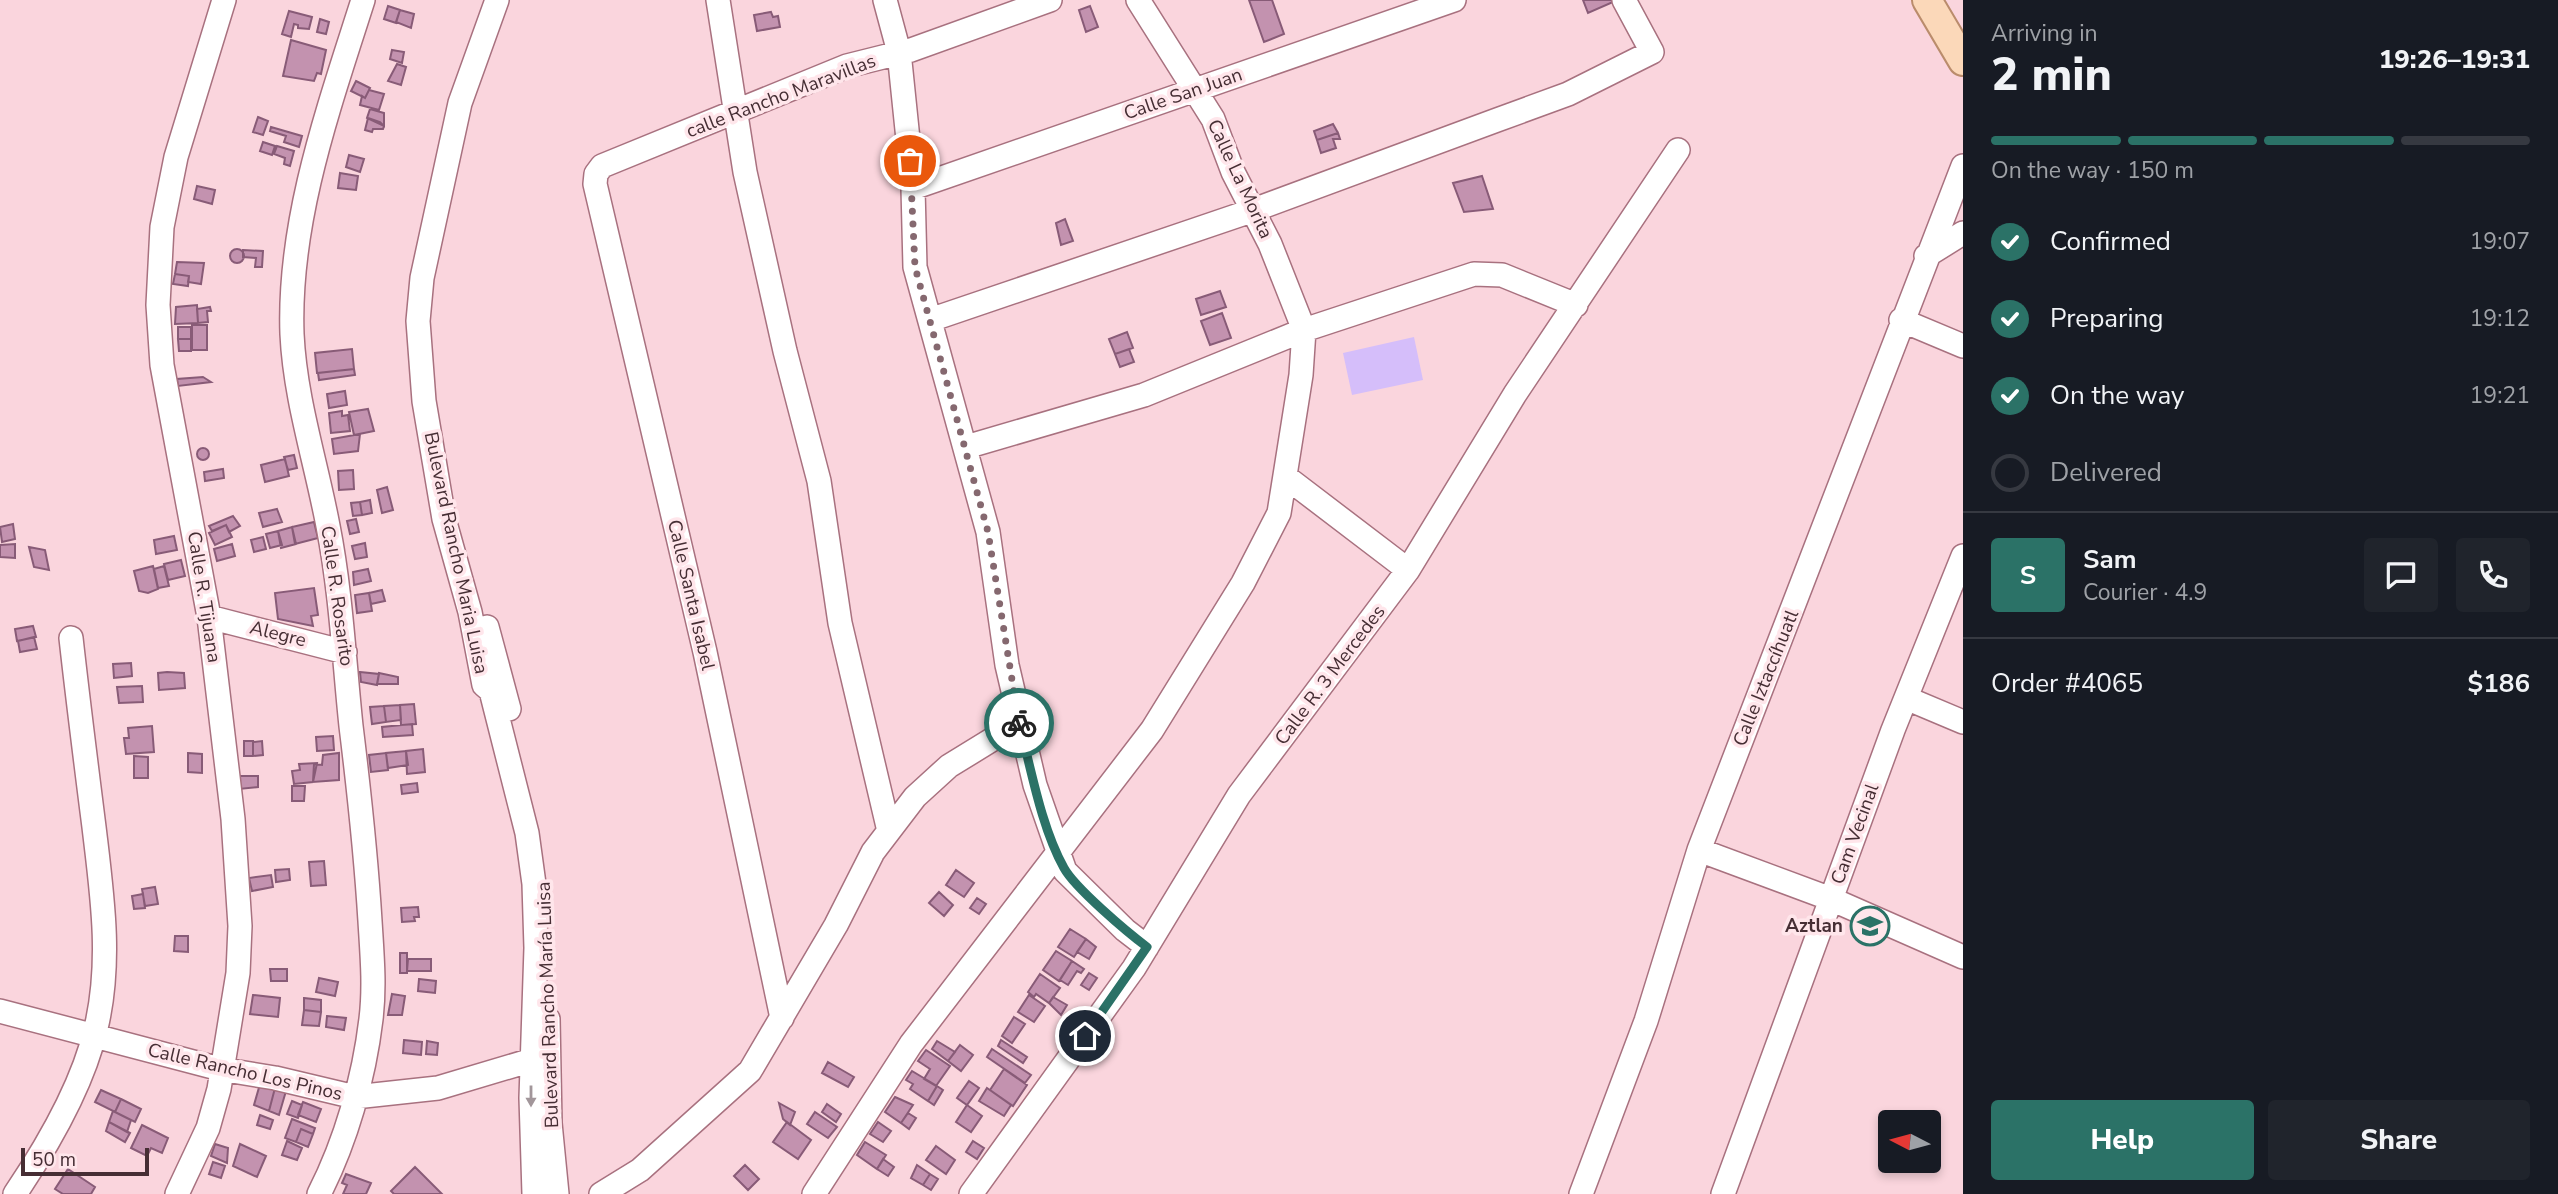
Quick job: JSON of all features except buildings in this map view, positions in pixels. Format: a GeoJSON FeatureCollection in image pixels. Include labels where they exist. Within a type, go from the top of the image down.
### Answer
{"type":"FeatureCollection","features":[{"type":"Feature","properties":{"kind":"main road"},"geometry":{"type":"LineString","coordinates":[[1927,0],[1963,61]]}},
{"type":"Feature","properties":{"kind":"street","name":"Calle R. Tijuana"},"geometry":{"type":"LineString","coordinates":[[177,1194],[208,1128],[219,1089],[220,1069],[238,973],[240,926],[233,819],[209,617],[162,365],[158,305],[162,227],[176,157],[224,0]]}},
{"type":"Feature","properties":{"kind":"street","name":"Calle R. Rosarito"},"geometry":{"type":"LineString","coordinates":[[319,1194],[355,1097],[371,1020],[373,981],[368,882],[345,652],[328,528],[297,384],[292,319],[303,212],[319,142],[363,0]]}},
{"type":"Feature","properties":{"kind":"street","name":"Bulevard Rancho Maria Luisa"},"geometry":{"type":"LineString","coordinates":[[497,0],[460,103],[422,278],[418,321],[424,401],[444,519],[470,612],[484,685],[491,691],[527,833],[534,884],[534,1194]]}},
{"type":"Feature","properties":{"kind":"street","name":"Bulevard Rancho María Luisa"},"geometry":{"type":"LineString","coordinates":[[511,0],[473,104],[438,259],[432,302],[432,374],[453,499],[526,776],[544,863],[547,900],[550,1123],[557,1194]]}},
{"type":"Feature","properties":{"kind":"street"},"geometry":{"type":"LineString","coordinates":[[718,0],[738,113],[745,173],[785,351],[819,481],[840,623],[889,831]]}},
{"type":"Feature","properties":{"kind":"street"},"geometry":{"type":"LineString","coordinates":[[885,0],[899,52],[913,188],[915,267],[988,532],[1019,723],[1065,871],[1125,930],[1147,947]]}},
{"type":"Feature","properties":{"kind":"street","name":"calle Rancho Maravillas"},"geometry":{"type":"LineString","coordinates":[[596,174],[602,166],[738,113],[847,66],[899,52],[1050,0]]}},
{"type":"Feature","properties":{"kind":"street","name":"Calle La Morita"},"geometry":{"type":"LineString","coordinates":[[1138,0],[1213,118],[1304,330]]}},
{"type":"Feature","properties":{"kind":"street","name":"Calle San Juan"},"geometry":{"type":"LineString","coordinates":[[913,188],[1454,0]]}},
{"type":"Feature","properties":{"kind":"street"},"geometry":{"type":"LineString","coordinates":[[930,320],[1251,211],[1568,94],[1652,52],[1624,0]]}},
{"type":"Feature","properties":{"kind":"street","name":"Calle R. 3 Mercedes"},"geometry":{"type":"LineString","coordinates":[[971,1194],[1147,947],[1239,796],[1408,570],[1515,394],[1678,150]]}},
{"type":"Feature","properties":{"kind":"street","name":"Calle Iztaccíhuatl"},"geometry":{"type":"LineString","coordinates":[[1581,1194],[1646,1021],[1699,850],[1797,601],[1901,320],[1963,166]]}},
{"type":"Feature","properties":{"kind":"street","name":"Calle Santa Isabel"},"geometry":{"type":"LineString","coordinates":[[596,174],[595,184],[705,652],[782,1018]]}},
{"type":"Feature","properties":{"kind":"street"},"geometry":{"type":"LineString","coordinates":[[1926,256],[1963,233]]}},
{"type":"Feature","properties":{"kind":"street"},"geometry":{"type":"LineString","coordinates":[[966,447],[1144,395],[1304,330],[1474,274],[1502,275],[1576,305]]}},
{"type":"Feature","properties":{"kind":"street"},"geometry":{"type":"LineString","coordinates":[[1901,320],[1963,346]]}},
{"type":"Feature","properties":{"kind":"street"},"geometry":{"type":"LineString","coordinates":[[814,1194],[911,1044],[1152,730],[1243,583],[1279,513],[1304,330]]}},
{"type":"Feature","properties":{"kind":"street"},"geometry":{"type":"LineString","coordinates":[[1286,477],[1408,570]]}},
{"type":"Feature","properties":{"kind":"street","name":"Cam Vecinal"},"geometry":{"type":"LineString","coordinates":[[1723,1194],[1906,698],[1963,556]]}},
{"type":"Feature","properties":{"kind":"street","name":"Alegre"},"geometry":{"type":"LineString","coordinates":[[209,617],[345,652]]}},
{"type":"Feature","properties":{"kind":"street"},"geometry":{"type":"LineString","coordinates":[[15,1194],[69,1098],[93,1036],[106,959],[104,910],[71,638]]}},
{"type":"Feature","properties":{"kind":"street"},"geometry":{"type":"LineString","coordinates":[[1906,698],[1963,722]]}},
{"type":"Feature","properties":{"kind":"street"},"geometry":{"type":"LineString","coordinates":[[601,1194],[640,1170],[750,1071],[836,925],[873,852],[915,797],[949,766],[1019,723]]}},
{"type":"Feature","properties":{"kind":"street"},"geometry":{"type":"LineString","coordinates":[[1699,850],[1961,950]]}},
{"type":"Feature","properties":{"kind":"street","name":"Calle Rancho Los Pinos"},"geometry":{"type":"LineString","coordinates":[[0,1011],[220,1069],[275,1078],[355,1097],[438,1088],[532,1060]]}},
{"type":"Feature","properties":{"kind":"shaded area"},"geometry":{"type":"Polygon","coordinates":[[[1414,337],[1423,380],[1352,395],[1343,353],[1414,337]]]}},
{"type":"Feature","properties":{"kind":"way so far"},"geometry":{"type":"LineString","coordinates":[[910,161],[915,267],[988,532],[1007,665],[1019,723]]}},
{"type":"Feature","properties":{"kind":"place","name":"Aztlan"},"geometry":{"type":"Point","coordinates":[1870,926]}},
{"type":"Feature","properties":{"kind":"route"},"geometry":{"type":"LineString","coordinates":[[1019,723],[1035,785],[1065,871],[1125,930],[1147,947],[1085,1036]]}}]}
